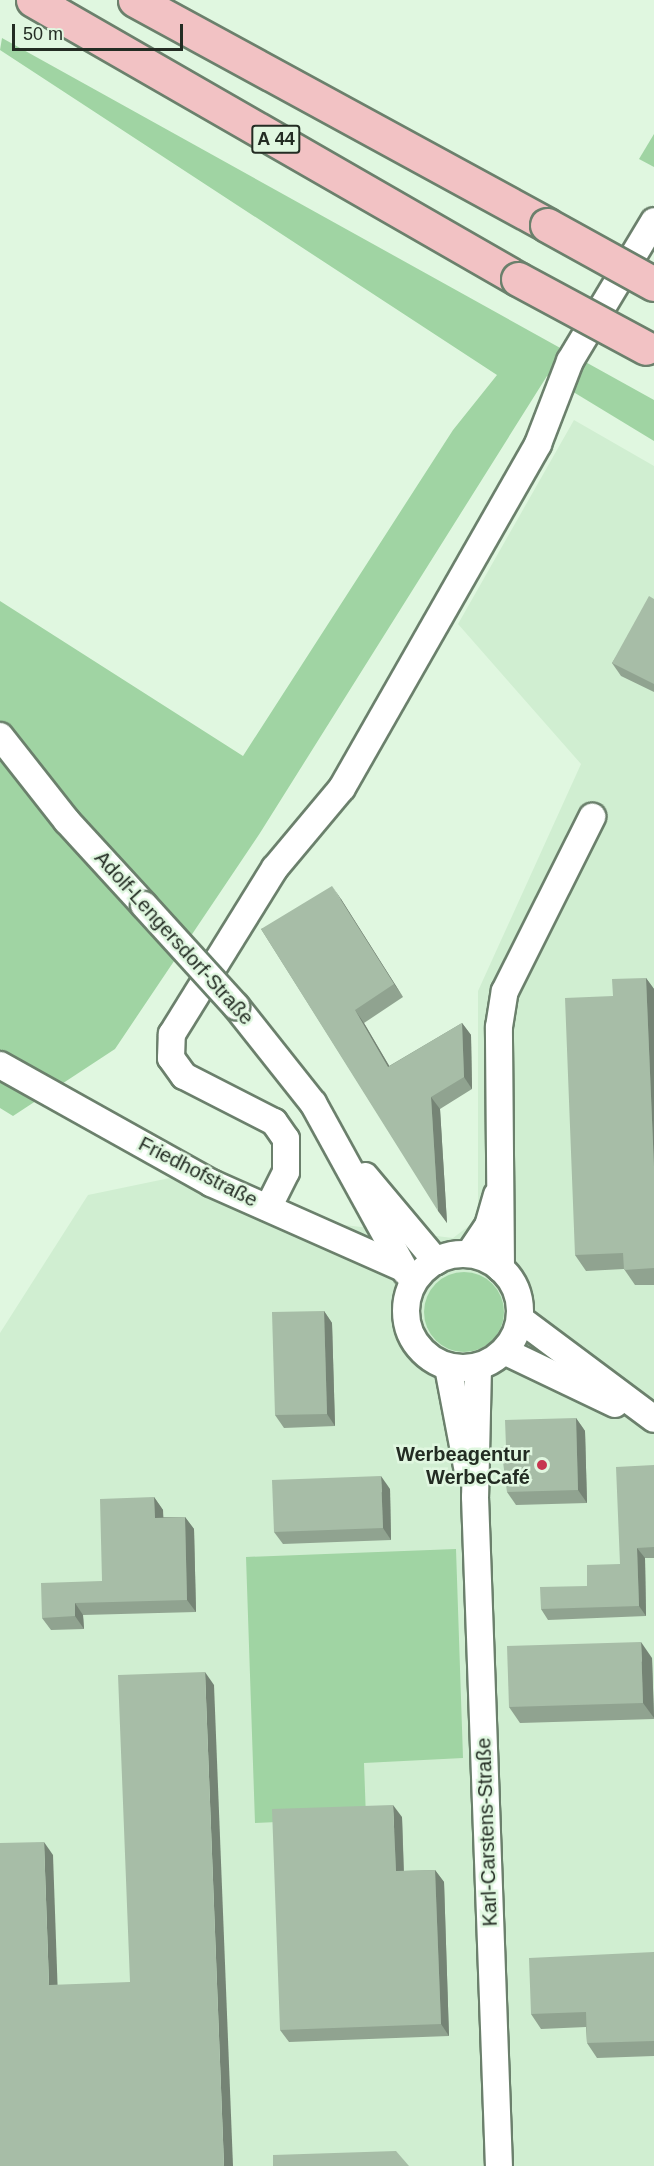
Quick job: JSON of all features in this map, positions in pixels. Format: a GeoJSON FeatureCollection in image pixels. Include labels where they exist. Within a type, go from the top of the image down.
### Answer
{"type":"FeatureCollection","features":[{"type":"Feature","properties":{"kind":"highway","name":"A 44"},"geometry":{"type":"LineString","coordinates":[[33,0],[518,279],[650,351]]}},
{"type":"Feature","properties":{"kind":"highway","name":"A 44"},"geometry":{"type":"LineString","coordinates":[[135,0],[654,284]]}},
{"type":"Feature","properties":{"kind":"street"},"geometry":{"type":"LineString","coordinates":[[268,1208],[286,1172],[286,1139],[274,1122],[184,1076],[171,1058],[172,1034],[275,868],[342,788],[538,444],[570,361],[654,221]]}},
{"type":"Feature","properties":{"kind":"street","name":"Adolf-Lengersdorf-Straße"},"geometry":{"type":"LineString","coordinates":[[0,736],[67,821],[236,1006],[313,1103],[408,1275]]}},
{"type":"Feature","properties":{"kind":"street"},"geometry":{"type":"LineString","coordinates":[[501,1269],[503,1172],[499,1027],[504,991],[592,817]]}},
{"type":"Feature","properties":{"kind":"street","name":"Friedhofstraße"},"geometry":{"type":"LineString","coordinates":[[0,1065],[42,1085],[142,1144],[408,1275]]}},
{"type":"Feature","properties":{"kind":"street","name":"Adolf-Lengersdorf-Straße"},"geometry":{"type":"LineString","coordinates":[[339,1147],[436,1261]]}},
{"type":"Feature","properties":{"kind":"street"},"geometry":{"type":"LineString","coordinates":[[469,1254],[488,1226],[503,1172]]}},
{"type":"Feature","properties":{"kind":"street"},"geometry":{"type":"LineString","coordinates":[[469,1254],[501,1269],[517,1292],[520,1319],[504,1351],[478,1367],[448,1367],[419,1348],[410,1333],[406,1316],[408,1275],[436,1261],[469,1254]]}},
{"type":"Feature","properties":{"kind":"street"},"geometry":{"type":"LineString","coordinates":[[520,1319],[654,1420]]}},
{"type":"Feature","properties":{"kind":"street"},"geometry":{"type":"LineString","coordinates":[[504,1351],[654,1420]]}},
{"type":"Feature","properties":{"kind":"street","name":"Karl-Carstens-Straße"},"geometry":{"type":"LineString","coordinates":[[448,1367],[475,1497]]}},
{"type":"Feature","properties":{"kind":"street","name":"Karl-Carstens-Straße"},"geometry":{"type":"LineString","coordinates":[[478,1367],[475,1497],[499,2166]]}},
{"type":"Feature","properties":{"kind":"shaded area"},"geometry":{"type":"Polygon","coordinates":[[[574,420],[654,466],[654,2166],[0,2166],[0,1333],[88,1195],[189,1174],[261,1215],[453,1238],[478,1219],[478,991],[581,764],[458,624],[574,420]]]}},
{"type":"Feature","properties":{"kind":"green space"},"geometry":{"type":"Polygon","coordinates":[[[2,38],[654,400],[654,441],[547,376],[260,833],[115,1049],[13,1116],[0,1108],[0,601],[243,756],[453,430],[497,375],[0,50],[2,38]]]}},
{"type":"Feature","properties":{"kind":"green space"},"geometry":{"type":"Polygon","coordinates":[[[654,134],[654,167],[639,159],[654,134]]]}},
{"type":"Feature","properties":{"kind":"green space"},"geometry":{"type":"Polygon","coordinates":[[[456,1272],[472,1272],[493,1283],[504,1304],[504,1320],[493,1341],[472,1352],[456,1352],[442,1346],[430,1334],[424,1320],[424,1304],[430,1290],[442,1278],[456,1272]]]}},
{"type":"Feature","properties":{"kind":"green space"},"geometry":{"type":"Polygon","coordinates":[[[456,1549],[463,1758],[364,1763],[366,1818],[255,1823],[246,1557],[456,1549]]]}},
{"type":"Feature","properties":{"kind":"building"},"geometry":{"type":"Polygon","coordinates":[[[649,596],[654,599],[654,684],[612,663],[649,596]]]}},
{"type":"Feature","properties":{"kind":"building"},"geometry":{"type":"Polygon","coordinates":[[[332,886],[394,984],[355,1010],[388,1067],[462,1023],[464,1077],[431,1097],[438,1211],[261,929],[332,886]]]}},
{"type":"Feature","properties":{"kind":"building"},"geometry":{"type":"Polygon","coordinates":[[[646,978],[654,1167],[654,1268],[624,1270],[623,1253],[575,1255],[565,998],[613,996],[612,979],[646,978]]]}},
{"type":"Feature","properties":{"kind":"building"},"geometry":{"type":"Polygon","coordinates":[[[324,1311],[327,1414],[275,1415],[272,1312],[324,1311]]]}},
{"type":"Feature","properties":{"kind":"building"},"geometry":{"type":"Polygon","coordinates":[[[576,1418],[578,1490],[507,1492],[501,1447],[506,1447],[505,1420],[576,1418]]]}},
{"type":"Feature","properties":{"kind":"building"},"geometry":{"type":"Polygon","coordinates":[[[654,1465],[654,1547],[637,1548],[639,1606],[541,1609],[540,1587],[587,1586],[587,1565],[620,1564],[616,1467],[654,1465]]]}},
{"type":"Feature","properties":{"kind":"building"},"geometry":{"type":"Polygon","coordinates":[[[381,1476],[383,1528],[274,1532],[272,1480],[381,1476]]]}},
{"type":"Feature","properties":{"kind":"building"},"geometry":{"type":"Polygon","coordinates":[[[154,1497],[155,1518],[185,1517],[187,1600],[75,1603],[75,1616],[42,1618],[41,1583],[102,1581],[100,1499],[154,1497]]]}},
{"type":"Feature","properties":{"kind":"building"},"geometry":{"type":"Polygon","coordinates":[[[641,1642],[643,1703],[509,1707],[507,1646],[641,1642]]]}},
{"type":"Feature","properties":{"kind":"building"},"geometry":{"type":"Polygon","coordinates":[[[205,1672],[224,2166],[0,2166],[0,1843],[44,1842],[49,1985],[130,1982],[118,1675],[205,1672]]]}},
{"type":"Feature","properties":{"kind":"building"},"geometry":{"type":"Polygon","coordinates":[[[393,1805],[396,1871],[435,1870],[441,2024],[280,2030],[272,1809],[393,1805]]]}},
{"type":"Feature","properties":{"kind":"building"},"geometry":{"type":"Polygon","coordinates":[[[654,1952],[654,2041],[587,2043],[586,2012],[531,2014],[529,1958],[654,1952]]]}},
{"type":"Feature","properties":{"kind":"building"},"geometry":{"type":"Polygon","coordinates":[[[396,2151],[409,2166],[273,2166],[273,2155],[396,2151]]]}},
{"type":"Feature","properties":{"kind":"place","name":"Werbeagentur WerbeCafé"},"geometry":{"type":"Point","coordinates":[542,1465]}}]}
